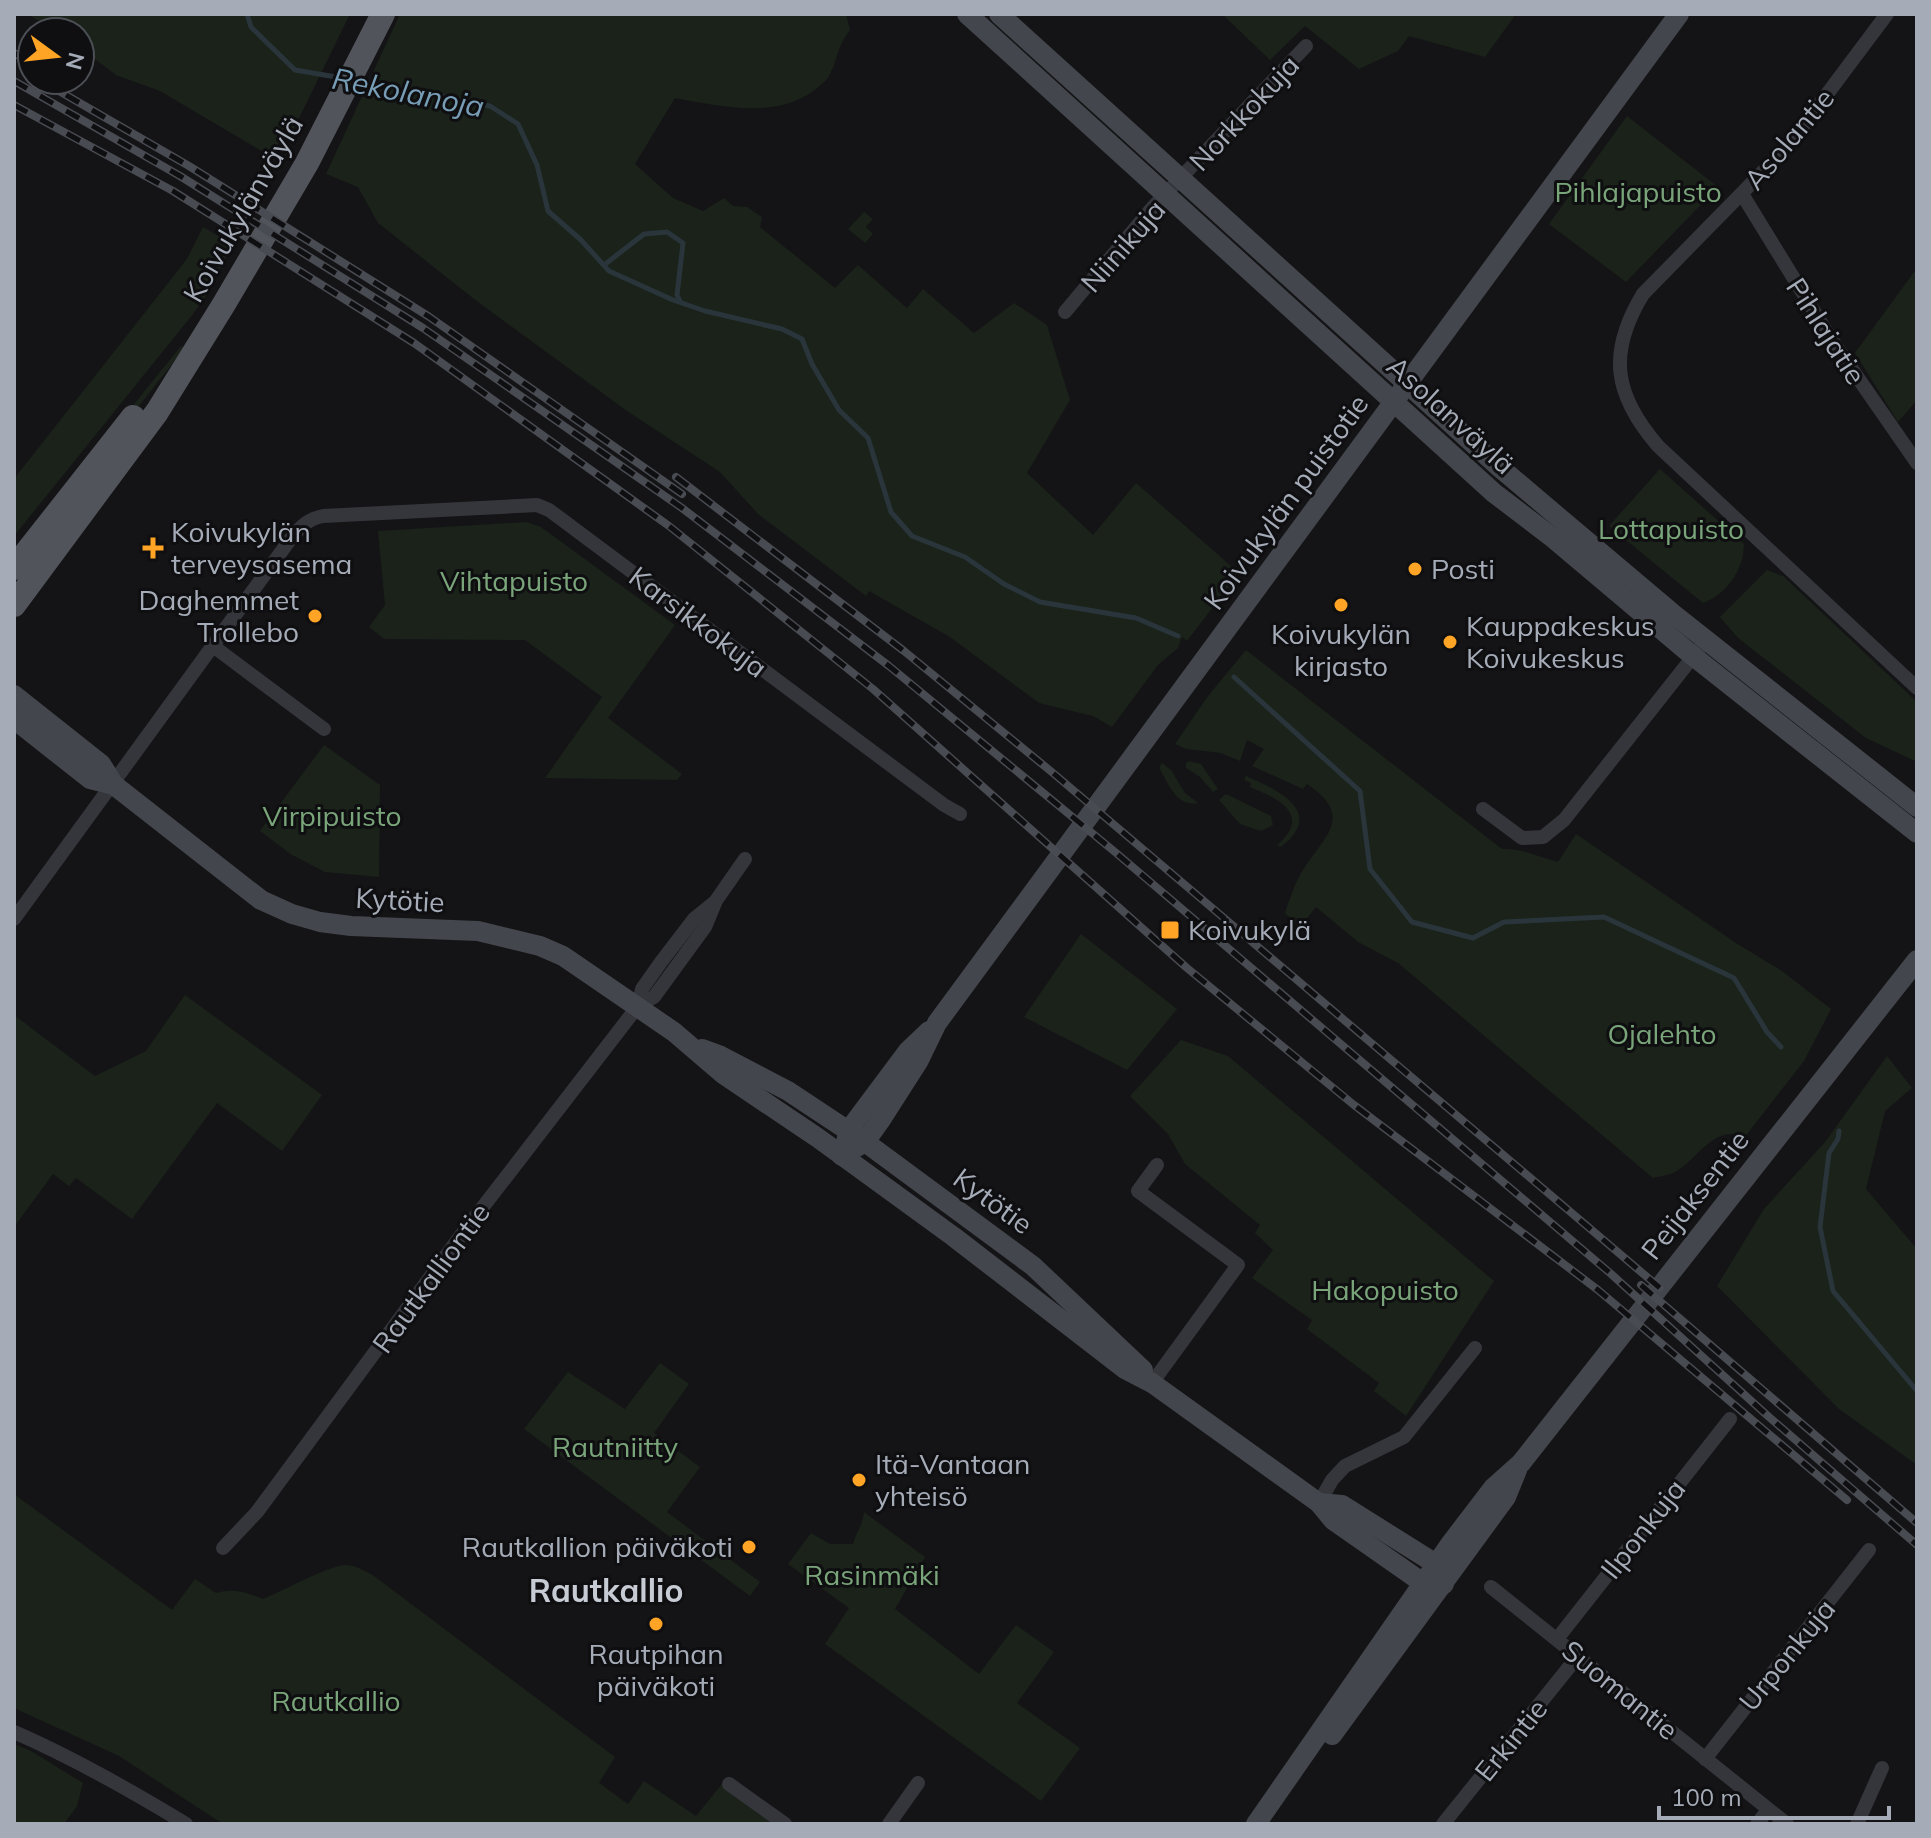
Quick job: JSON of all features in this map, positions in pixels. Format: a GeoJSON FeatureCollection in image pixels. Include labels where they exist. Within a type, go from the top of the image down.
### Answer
{"type":"FeatureCollection","features":[{"type":"Feature","properties":{"kind":"main road","name":"Koivukylänväylä"},"geometry":{"type":"LineString","coordinates":[[14,605],[157,412],[307,163],[383,14]]}},
{"type":"Feature","properties":{"kind":"main road","name":"Koivukylänväylä"},"geometry":{"type":"LineString","coordinates":[[14,568],[145,402],[196,346]]}},
{"type":"Feature","properties":{"kind":"street","name":"Asolanväylä"},"geometry":{"type":"LineString","coordinates":[[967,14],[1494,493],[1917,833]]}},
{"type":"Feature","properties":{"kind":"street","name":"Asolanväylä"},"geometry":{"type":"LineString","coordinates":[[999,14],[1506,473],[1917,807]]}},
{"type":"Feature","properties":{"kind":"street","name":"Koivukylän puistotie"},"geometry":{"type":"LineString","coordinates":[[842,1156],[919,1060],[937,1023],[1679,14]]}},
{"type":"Feature","properties":{"kind":"street","name":"Asolantie"},"geometry":{"type":"LineString","coordinates":[[1887,14],[1789,145],[1657,277],[1636,306],[1621,351],[1619,369],[1628,403],[1658,446],[1917,688]]}},
{"type":"Feature","properties":{"kind":"street","name":"Norkkokuja"},"geometry":{"type":"LineString","coordinates":[[1181,181],[1306,46]]}},
{"type":"Feature","properties":{"kind":"street","name":"Niinikuja"},"geometry":{"type":"LineString","coordinates":[[1065,312],[1153,207],[1181,181]]}},
{"type":"Feature","properties":{"kind":"street","name":"Pihlajatie"},"geometry":{"type":"LineString","coordinates":[[1742,194],[1831,339],[1917,463]]}},
{"type":"Feature","properties":{"kind":"street","name":"Karsikkokuja"},"geometry":{"type":"LineString","coordinates":[[14,919],[292,537],[313,518],[537,505],[549,510],[960,814]]}},
{"type":"Feature","properties":{"kind":"street"},"geometry":{"type":"LineString","coordinates":[[1483,809],[1522,838],[1543,837],[1564,820],[1707,639]]}},
{"type":"Feature","properties":{"kind":"street"},"geometry":{"type":"LineString","coordinates":[[213,646],[324,729]]}},
{"type":"Feature","properties":{"kind":"street","name":"Kytötie"},"geometry":{"type":"LineString","coordinates":[[14,695],[101,764],[114,785],[261,900],[320,922],[478,931],[540,946],[587,970],[694,1047],[723,1074],[954,1237],[1125,1369],[1152,1383],[1319,1503],[1333,1520],[1434,1584]]}},
{"type":"Feature","properties":{"kind":"street","name":"Kytötie"},"geometry":{"type":"LineString","coordinates":[[14,719],[90,779],[114,785]]}},
{"type":"Feature","properties":{"kind":"street","name":"Rautkalliontie"},"geometry":{"type":"LineString","coordinates":[[223,1548],[257,1512],[459,1238],[638,1006],[654,997],[705,927],[715,902],[745,859]]}},
{"type":"Feature","properties":{"kind":"street","name":"Peijaksentie"},"geometry":{"type":"LineString","coordinates":[[1434,1584],[1436,1564],[1493,1488],[1519,1466],[1917,960]]}},
{"type":"Feature","properties":{"kind":"street","name":"Kytötie"},"geometry":{"type":"LineString","coordinates":[[694,1047],[721,1056],[788,1091],[857,1136],[1033,1266],[1139,1364],[1152,1383]]}},
{"type":"Feature","properties":{"kind":"street"},"geometry":{"type":"LineString","coordinates":[[1152,1383],[1238,1265],[1138,1191],[1157,1165]]}},
{"type":"Feature","properties":{"kind":"street"},"geometry":{"type":"LineString","coordinates":[[1319,1503],[1332,1480],[1345,1466],[1404,1437],[1475,1348]]}},
{"type":"Feature","properties":{"kind":"street","name":"Ilponkuja"},"geometry":{"type":"LineString","coordinates":[[1557,1639],[1730,1419]]}},
{"type":"Feature","properties":{"kind":"street","name":"Peijaksentie"},"geometry":{"type":"LineString","coordinates":[[1256,1824],[1319,1731],[1506,1497],[1519,1466]]}},
{"type":"Feature","properties":{"kind":"street","name":"Kytötie"},"geometry":{"type":"LineString","coordinates":[[1319,1503],[1342,1505],[1436,1564]]}},
{"type":"Feature","properties":{"kind":"street","name":"Urponkuja"},"geometry":{"type":"LineString","coordinates":[[1705,1759],[1869,1550]]}},
{"type":"Feature","properties":{"kind":"street","name":"Suomantie"},"geometry":{"type":"LineString","coordinates":[[1491,1587],[1787,1824]]}},
{"type":"Feature","properties":{"kind":"street","name":"Erkintie"},"geometry":{"type":"LineString","coordinates":[[1443,1824],[1578,1656]]}},
{"type":"Feature","properties":{"kind":"street"},"geometry":{"type":"LineString","coordinates":[[14,1732],[102,1774],[186,1824]]}},
{"type":"Feature","properties":{"kind":"street"},"geometry":{"type":"LineString","coordinates":[[1857,1824],[1882,1768]]}},
{"type":"Feature","properties":{"kind":"street"},"geometry":{"type":"LineString","coordinates":[[889,1824],[918,1783]]}},
{"type":"Feature","properties":{"kind":"street"},"geometry":{"type":"LineString","coordinates":[[729,1784],[785,1824]]}},
{"type":"Feature","properties":{"kind":"street"},"geometry":{"type":"LineString","coordinates":[[1757,1824],[1768,1810]]}},
{"type":"Feature","properties":{"kind":"green space"},"geometry":{"type":"Polygon","coordinates":[[[27,14],[350,14],[282,153],[265,153],[160,91],[116,75],[96,60],[96,16],[27,14]]]}},
{"type":"Feature","properties":{"kind":"green space"},"geometry":{"type":"Polygon","coordinates":[[[400,14],[846,14],[850,30],[828,78],[816,89],[801,99],[766,108],[729,107],[675,98],[635,164],[673,198],[703,211],[724,198],[733,206],[747,207],[762,217],[760,227],[835,288],[858,265],[907,308],[923,289],[974,333],[1014,303],[1047,325],[1070,400],[1027,473],[1093,535],[1136,483],[1239,573],[1187,641],[1182,637],[1178,648],[1158,665],[1112,727],[1093,716],[1039,703],[950,637],[869,591],[866,596],[758,514],[720,472],[627,411],[478,302],[378,223],[358,187],[326,174],[400,14]]]}},
{"type":"Feature","properties":{"kind":"green space"},"geometry":{"type":"Polygon","coordinates":[[[1222,14],[1516,14],[1485,57],[1409,36],[1398,51],[1359,69],[1305,26],[1270,60],[1222,14]]]}},
{"type":"Feature","properties":{"kind":"green space","name":"Pihlajapuisto"},"geometry":{"type":"Polygon","coordinates":[[[1627,116],[1718,187],[1626,282],[1549,224],[1627,116]]]}},
{"type":"Feature","properties":{"kind":"green space"},"geometry":{"type":"Polygon","coordinates":[[[864,212],[873,219],[866,227],[873,234],[865,243],[848,229],[864,212]]]}},
{"type":"Feature","properties":{"kind":"green space"},"geometry":{"type":"Polygon","coordinates":[[[203,227],[232,244],[210,290],[14,536],[14,479],[187,259],[203,227]]]}},
{"type":"Feature","properties":{"kind":"green space"},"geometry":{"type":"Polygon","coordinates":[[[1917,268],[1917,400],[1898,422],[1855,353],[1917,268]]]}},
{"type":"Feature","properties":{"kind":"green space"},"geometry":{"type":"Polygon","coordinates":[[[181,346],[184,347],[177,358],[14,563],[14,553],[181,346]]]}},
{"type":"Feature","properties":{"kind":"green space","name":"Lottapuisto"},"geometry":{"type":"Polygon","coordinates":[[[1660,469],[1744,544],[1741,562],[1732,580],[1720,594],[1703,603],[1609,526],[1660,469]]]}},
{"type":"Feature","properties":{"kind":"green space","name":"Vihtapuisto"},"geometry":{"type":"Polygon","coordinates":[[[527,522],[541,527],[675,625],[608,718],[682,774],[677,780],[545,778],[602,697],[525,640],[384,639],[369,627],[385,605],[378,531],[527,522]]]}},
{"type":"Feature","properties":{"kind":"green space"},"geometry":{"type":"Polygon","coordinates":[[[1767,570],[1783,576],[1917,702],[1917,762],[1866,738],[1738,638],[1720,617],[1767,570]]]}},
{"type":"Feature","properties":{"kind":"green space","name":"Ojalehto"},"geometry":{"type":"Polygon","coordinates":[[[1246,650],[1502,849],[1523,851],[1558,862],[1576,834],[1782,971],[1831,1009],[1804,1061],[1744,1138],[1734,1134],[1716,1138],[1677,1171],[1653,1178],[1398,963],[1358,942],[1316,907],[1300,927],[1285,913],[1299,877],[1330,829],[1333,819],[1330,808],[1322,796],[1307,784],[1303,789],[1252,766],[1264,749],[1247,740],[1240,761],[1221,753],[1186,749],[1175,744],[1208,696],[1246,650]]]}},
{"type":"Feature","properties":{"kind":"green space","name":"Virpipuisto"},"geometry":{"type":"Polygon","coordinates":[[[324,745],[380,785],[379,877],[325,872],[292,855],[260,831],[324,745]]]}},
{"type":"Feature","properties":{"kind":"green space"},"geometry":{"type":"Polygon","coordinates":[[[1189,761],[1201,764],[1218,789],[1213,792],[1200,777],[1186,768],[1189,761]]]}},
{"type":"Feature","properties":{"kind":"green space"},"geometry":{"type":"Polygon","coordinates":[[[1162,763],[1171,770],[1185,793],[1198,803],[1184,801],[1174,793],[1159,768],[1162,763]]]}},
{"type":"Feature","properties":{"kind":"green space"},"geometry":{"type":"Polygon","coordinates":[[[1246,776],[1282,795],[1298,812],[1299,823],[1294,834],[1281,847],[1277,845],[1292,825],[1291,816],[1280,802],[1250,787],[1251,783],[1244,780],[1246,776]]]}},
{"type":"Feature","properties":{"kind":"green space"},"geometry":{"type":"Polygon","coordinates":[[[1226,794],[1271,816],[1273,825],[1261,831],[1240,824],[1219,800],[1226,794]]]}},
{"type":"Feature","properties":{"kind":"green space"},"geometry":{"type":"Polygon","coordinates":[[[1081,934],[1177,1009],[1127,1070],[1024,1017],[1081,934]]]}},
{"type":"Feature","properties":{"kind":"green space"},"geometry":{"type":"Polygon","coordinates":[[[185,995],[322,1095],[282,1151],[217,1103],[132,1219],[76,1178],[69,1186],[53,1174],[14,1227],[14,1015],[95,1076],[146,1051],[185,995]]]}},
{"type":"Feature","properties":{"kind":"green space","name":"Hakopuisto"},"geometry":{"type":"Polygon","coordinates":[[[1181,1040],[1228,1056],[1494,1281],[1406,1416],[1374,1391],[1379,1383],[1307,1329],[1312,1320],[1252,1278],[1273,1250],[1255,1233],[1260,1225],[1185,1164],[1168,1134],[1130,1096],[1181,1040]]]}},
{"type":"Feature","properties":{"kind":"green space"},"geometry":{"type":"Polygon","coordinates":[[[1887,1056],[1912,1088],[1885,1111],[1866,1189],[1917,1249],[1917,1465],[1839,1409],[1717,1286],[1764,1209],[1825,1142],[1887,1056]]]}},
{"type":"Feature","properties":{"kind":"green space","name":"Rautniitty"},"geometry":{"type":"Polygon","coordinates":[[[660,1363],[689,1384],[654,1433],[700,1467],[667,1512],[760,1582],[750,1596],[524,1429],[568,1372],[625,1409],[660,1363]]]}},
{"type":"Feature","properties":{"kind":"green space","name":"Rautkallio"},"geometry":{"type":"Polygon","coordinates":[[[14,1494],[172,1610],[195,1579],[216,1593],[240,1592],[263,1599],[337,1567],[349,1565],[360,1569],[374,1576],[615,1757],[599,1783],[628,1804],[644,1781],[696,1816],[722,1784],[776,1824],[223,1824],[119,1756],[14,1708],[14,1494]]]}},
{"type":"Feature","properties":{"kind":"green space","name":"Rasinmäki"},"geometry":{"type":"Polygon","coordinates":[[[864,1512],[925,1557],[895,1609],[979,1674],[1016,1625],[1054,1652],[1017,1703],[1080,1748],[1041,1801],[825,1644],[849,1608],[788,1564],[811,1533],[830,1544],[853,1544],[864,1512]]]}},
{"type":"Feature","properties":{"kind":"green space"},"geometry":{"type":"Polygon","coordinates":[[[14,1744],[83,1783],[77,1806],[64,1824],[14,1824],[14,1744]]]}},
{"type":"Feature","properties":{"kind":"waterway","name":"Rekolanoja"},"geometry":{"type":"LineString","coordinates":[[247,14],[251,27],[295,70],[342,78]]}},
{"type":"Feature","properties":{"kind":"waterway","name":"Rekolanoja"},"geometry":{"type":"LineString","coordinates":[[356,80],[490,106],[518,124],[537,165],[548,211],[581,240],[609,271],[673,300],[705,311],[782,329],[802,339],[812,364],[839,410],[868,438],[891,512],[912,536],[965,557],[1004,584],[1040,602],[1136,618],[1178,636]]}},
{"type":"Feature","properties":{"kind":"waterway","name":"Rekolanoja"},"geometry":{"type":"LineString","coordinates":[[604,265],[644,234],[667,232],[683,243],[677,295],[680,301]]}},
{"type":"Feature","properties":{"kind":"waterway","name":"Rekolanoja"},"geometry":{"type":"LineString","coordinates":[[1234,677],[1360,791],[1370,869],[1412,922],[1473,938],[1504,922],[1604,917],[1734,978],[1767,1032],[1781,1047]]}},
{"type":"Feature","properties":{"kind":"waterway","name":"Rekolanoja"},"geometry":{"type":"LineString","coordinates":[[1839,1131],[1838,1139],[1829,1153],[1820,1227],[1833,1291],[1917,1391]]}},
{"type":"Feature","properties":{"kind":"railway"},"geometry":{"type":"LineString","coordinates":[[14,81],[180,176],[423,328],[682,508],[889,666],[1115,852],[1610,1273],[1917,1545]]}},
{"type":"Feature","properties":{"kind":"railway"},"geometry":{"type":"LineString","coordinates":[[68,96],[189,166],[428,316],[682,494]]}},
{"type":"Feature","properties":{"kind":"railway"},"geometry":{"type":"LineString","coordinates":[[14,105],[173,191],[414,343],[669,526],[873,689],[1187,968],[1354,1105],[1598,1290],[1847,1500]]}},
{"type":"Feature","properties":{"kind":"railway"},"geometry":{"type":"LineString","coordinates":[[676,477],[904,651],[1053,773],[1660,1288]]}},
{"type":"Feature","properties":{"kind":"railway"},"geometry":{"type":"LineString","coordinates":[[1641,1285],[1917,1523]]}},
{"type":"Feature","properties":{"kind":"place","name":"Koivukylän terveysasema"},"geometry":{"type":"Point","coordinates":[153,548]}},
{"type":"Feature","properties":{"kind":"place","name":"Posti"},"geometry":{"type":"Point","coordinates":[1415,569]}},
{"type":"Feature","properties":{"kind":"place","name":"Koivukylän kirjasto"},"geometry":{"type":"Point","coordinates":[1341,605]}},
{"type":"Feature","properties":{"kind":"place","name":"Daghemmet Trollebo"},"geometry":{"type":"Point","coordinates":[315,616]}},
{"type":"Feature","properties":{"kind":"place","name":"Kauppakeskus Koivukeskus"},"geometry":{"type":"Point","coordinates":[1450,642]}},
{"type":"Feature","properties":{"kind":"place","name":"Koivukylä"},"geometry":{"type":"Point","coordinates":[1170,930]}},
{"type":"Feature","properties":{"kind":"place","name":"Itä-Vantaan yhteisö"},"geometry":{"type":"Point","coordinates":[859,1480]}},
{"type":"Feature","properties":{"kind":"place","name":"Rautkallion päiväkoti"},"geometry":{"type":"Point","coordinates":[749,1547]}},
{"type":"Feature","properties":{"kind":"place","name":"Rautpihan päiväkoti"},"geometry":{"type":"Point","coordinates":[656,1624]}},
{"type":"Feature","properties":{"kind":"district","name":"Rautkallio"},"geometry":{"type":"Point","coordinates":[606,1591]}}]}
